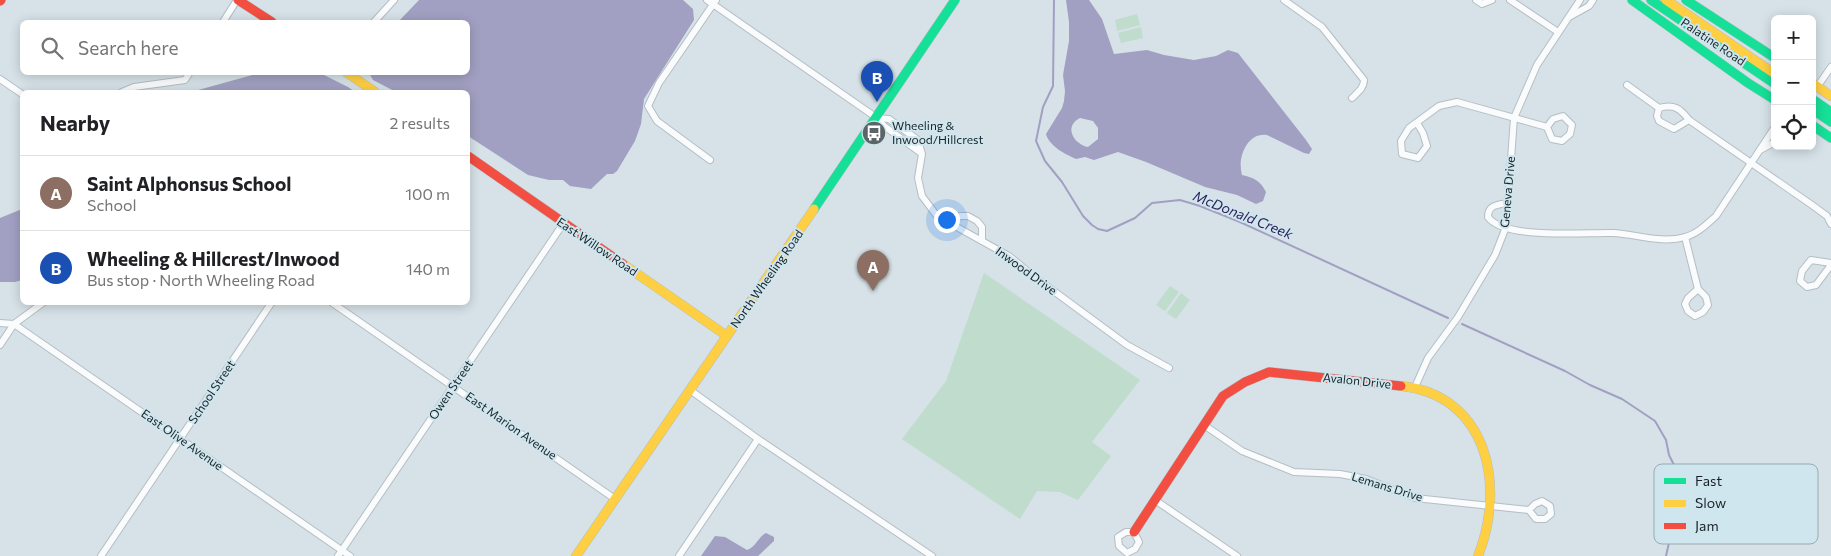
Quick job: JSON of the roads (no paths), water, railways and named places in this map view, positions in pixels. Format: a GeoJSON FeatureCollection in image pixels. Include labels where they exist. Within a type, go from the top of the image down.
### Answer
{"type":"FeatureCollection","features":[{"type":"Feature","properties":{"kind":"main road"},"geometry":{"type":"LineString","coordinates":[[238,0],[269,20]]}},
{"type":"Feature","properties":{"kind":"main road","name":"North Wheeling Road"},"geometry":{"type":"LineString","coordinates":[[576,556],[878,118],[955,0]]}},
{"type":"Feature","properties":{"kind":"main road"},"geometry":{"type":"LineString","coordinates":[[1632,0],[1771,97]]}},
{"type":"Feature","properties":{"kind":"main road","name":"Palatine Road"},"geometry":{"type":"LineString","coordinates":[[1651,0],[1771,81]]}},
{"type":"Feature","properties":{"kind":"main road","name":"Palatine Road"},"geometry":{"type":"LineString","coordinates":[[1666,0],[1771,71]]}},
{"type":"Feature","properties":{"kind":"main road"},"geometry":{"type":"LineString","coordinates":[[1686,0],[1771,55]]}},
{"type":"Feature","properties":{"kind":"main road"},"geometry":{"type":"LineString","coordinates":[[350,75],[372,90]]}},
{"type":"Feature","properties":{"kind":"main road"},"geometry":{"type":"LineString","coordinates":[[1816,86],[1831,96]]}},
{"type":"Feature","properties":{"kind":"main road"},"geometry":{"type":"LineString","coordinates":[[1816,102],[1831,112]]}},
{"type":"Feature","properties":{"kind":"main road"},"geometry":{"type":"LineString","coordinates":[[1816,112],[1831,122]]}},
{"type":"Feature","properties":{"kind":"main road"},"geometry":{"type":"LineString","coordinates":[[1816,128],[1831,138]]}},
{"type":"Feature","properties":{"kind":"main road","name":"East Willow Road"},"geometry":{"type":"LineString","coordinates":[[470,157],[563,224],[727,336]]}},
{"type":"Feature","properties":{"kind":"main road","name":"Avalon Drive"},"geometry":{"type":"LineString","coordinates":[[1134,532],[1223,396],[1252,377],[1269,372],[1415,387],[1438,396],[1473,427],[1484,451],[1491,475],[1492,506],[1478,556]]}},
{"type":"Feature","properties":{"kind":"street"},"geometry":{"type":"LineString","coordinates":[[223,20],[238,0]]}},
{"type":"Feature","properties":{"kind":"street"},"geometry":{"type":"LineString","coordinates":[[376,20],[394,0]]}},
{"type":"Feature","properties":{"kind":"street"},"geometry":{"type":"LineString","coordinates":[[1284,0],[1322,27],[1364,80],[1361,89],[1352,98]]}},
{"type":"Feature","properties":{"kind":"street"},"geometry":{"type":"LineString","coordinates":[[1476,0],[1482,4],[1492,0]]}},
{"type":"Feature","properties":{"kind":"street"},"geometry":{"type":"LineString","coordinates":[[1510,0],[1558,32]]}},
{"type":"Feature","properties":{"kind":"street","name":"Geneva Drive"},"geometry":{"type":"LineString","coordinates":[[1415,387],[1428,358],[1458,317],[1495,255],[1506,227],[1514,118],[1537,65],[1580,0]]}},
{"type":"Feature","properties":{"kind":"street","name":"Geneva Drive"},"geometry":{"type":"LineString","coordinates":[[1570,17],[1589,6],[1593,0]]}},
{"type":"Feature","properties":{"kind":"street"},"geometry":{"type":"LineString","coordinates":[[710,160],[657,121],[648,106],[658,82],[712,1]]}},
{"type":"Feature","properties":{"kind":"street","name":"Inwood Drive"},"geometry":{"type":"LineString","coordinates":[[712,1],[878,118],[889,119],[918,140],[922,147],[918,178],[922,196],[937,216],[1008,256],[1127,345],[1169,368]]}},
{"type":"Feature","properties":{"kind":"street"},"geometry":{"type":"LineString","coordinates":[[1816,84],[1831,66]]}},
{"type":"Feature","properties":{"kind":"street"},"geometry":{"type":"LineString","coordinates":[[126,90],[134,86],[185,80],[188,75]]}},
{"type":"Feature","properties":{"kind":"street"},"geometry":{"type":"LineString","coordinates":[[0,79],[20,93]]}},
{"type":"Feature","properties":{"kind":"street"},"geometry":{"type":"LineString","coordinates":[[1627,85],[1659,108],[1676,107],[1689,120],[1819,210],[1831,224]]}},
{"type":"Feature","properties":{"kind":"street"},"geometry":{"type":"LineString","coordinates":[[1416,123],[1424,133],[1427,146],[1418,158],[1402,154],[1402,141],[1409,128],[1439,106],[1457,102],[1547,126]]}},
{"type":"Feature","properties":{"kind":"street"},"geometry":{"type":"LineString","coordinates":[[1659,108],[1657,116],[1659,122],[1674,129],[1689,120]]}},
{"type":"Feature","properties":{"kind":"street"},"geometry":{"type":"LineString","coordinates":[[1507,203],[1492,206],[1488,213],[1488,217],[1495,225],[1536,234],[1616,233],[1654,240],[1685,237],[1705,226],[1716,216],[1771,133]]}},
{"type":"Feature","properties":{"kind":"street"},"geometry":{"type":"LineString","coordinates":[[1759,151],[1771,144]]}},
{"type":"Feature","properties":{"kind":"street"},"geometry":{"type":"LineString","coordinates":[[950,224],[960,216],[968,216],[977,221],[982,227],[982,241]]}},
{"type":"Feature","properties":{"kind":"street","name":"Owen Street"},"geometry":{"type":"LineString","coordinates":[[340,553],[563,224]]}},
{"type":"Feature","properties":{"kind":"street"},"geometry":{"type":"LineString","coordinates":[[1685,237],[1698,289],[1706,297],[1708,305],[1704,312],[1695,316],[1688,311],[1685,304],[1688,298],[1698,289]]}},
{"type":"Feature","properties":{"kind":"street"},"geometry":{"type":"LineString","coordinates":[[1811,260],[1831,264],[1816,285],[1807,287],[1800,281],[1802,271],[1811,260]]}},
{"type":"Feature","properties":{"kind":"street"},"geometry":{"type":"LineString","coordinates":[[0,345],[14,324],[40,305]]}},
{"type":"Feature","properties":{"kind":"street","name":"School Street"},"geometry":{"type":"LineString","coordinates":[[101,556],[270,305]]}},
{"type":"Feature","properties":{"kind":"street","name":"East Marion Avenue"},"geometry":{"type":"LineString","coordinates":[[335,305],[615,499]]}},
{"type":"Feature","properties":{"kind":"street"},"geometry":{"type":"LineString","coordinates":[[0,324],[14,324]]}},
{"type":"Feature","properties":{"kind":"street","name":"East Olive Avenue"},"geometry":{"type":"LineString","coordinates":[[14,324],[340,553],[350,556]]}},
{"type":"Feature","properties":{"kind":"street"},"geometry":{"type":"LineString","coordinates":[[690,390],[758,439],[932,556]]}},
{"type":"Feature","properties":{"kind":"street","name":"Lemans Drive"},"geometry":{"type":"LineString","coordinates":[[1204,424],[1242,451],[1294,472],[1340,474],[1366,479],[1416,498],[1529,510]]}},
{"type":"Feature","properties":{"kind":"street"},"geometry":{"type":"LineString","coordinates":[[679,556],[758,439]]}},
{"type":"Feature","properties":{"kind":"street"},"geometry":{"type":"LineString","coordinates":[[1155,500],[1236,556]]}},
{"type":"Feature","properties":{"kind":"water"},"geometry":{"type":"Polygon","coordinates":[[[419,0],[683,0],[693,9],[694,20],[644,99],[641,124],[635,141],[617,171],[613,174],[607,174],[591,189],[570,186],[563,180],[549,180],[528,175],[470,137],[470,90],[392,90],[373,80],[370,75],[470,75],[470,20],[400,20],[419,0]]]}},
{"type":"Feature","properties":{"kind":"water"},"geometry":{"type":"Polygon","coordinates":[[[1066,0],[1089,0],[1102,19],[1114,54],[1147,50],[1194,60],[1216,56],[1228,50],[1238,53],[1312,149],[1309,154],[1304,153],[1267,135],[1260,135],[1249,142],[1242,154],[1242,175],[1256,180],[1266,192],[1263,201],[1256,204],[1237,195],[1205,187],[1118,152],[1094,160],[1085,157],[1076,159],[1067,155],[1050,142],[1046,134],[1062,108],[1064,101],[1063,75],[1069,41],[1066,0]],[[1080,118],[1072,126],[1071,130],[1072,135],[1078,142],[1088,147],[1098,139],[1098,128],[1093,121],[1080,118]]]}},
{"type":"Feature","properties":{"kind":"water"},"geometry":{"type":"Polygon","coordinates":[[[253,75],[324,75],[352,90],[198,90],[253,75]]]}},
{"type":"Feature","properties":{"kind":"water"},"geometry":{"type":"Polygon","coordinates":[[[20,210],[20,281],[15,282],[0,282],[0,218],[20,210]]]}},
{"type":"Feature","properties":{"kind":"water"},"geometry":{"type":"Polygon","coordinates":[[[766,533],[774,537],[774,541],[758,556],[701,556],[715,536],[725,537],[747,550],[753,547],[766,533]]]}},
{"type":"Feature","properties":{"kind":"waterway","name":"McDonald Creek"},"geometry":{"type":"LineString","coordinates":[[1054,0],[1053,86],[1043,107],[1036,141],[1045,161],[1062,182],[1083,216],[1092,225],[1107,231],[1135,218],[1152,203],[1180,200],[1240,222],[1448,318]]}},
{"type":"Feature","properties":{"kind":"waterway","name":"McDonald Creek"},"geometry":{"type":"LineString","coordinates":[[1462,324],[1622,399],[1655,421],[1666,440],[1669,455],[1674,464]]}},
{"type":"Feature","properties":{"kind":"waterway","name":"McDonald Creek"},"geometry":{"type":"LineString","coordinates":[[1666,556],[1669,544]]}},
{"type":"Feature","properties":{"kind":"place","name":"Wheeling & Hillcrest/Inwood"},"geometry":{"type":"Point","coordinates":[877,102]}},
{"type":"Feature","properties":{"kind":"place","name":"Wheeling & Inwood/Hillcrest"},"geometry":{"type":"Point","coordinates":[874,133]}},
{"type":"Feature","properties":{"kind":"place","name":"Saint Alphonsus School"},"geometry":{"type":"Point","coordinates":[873,291]}}]}
